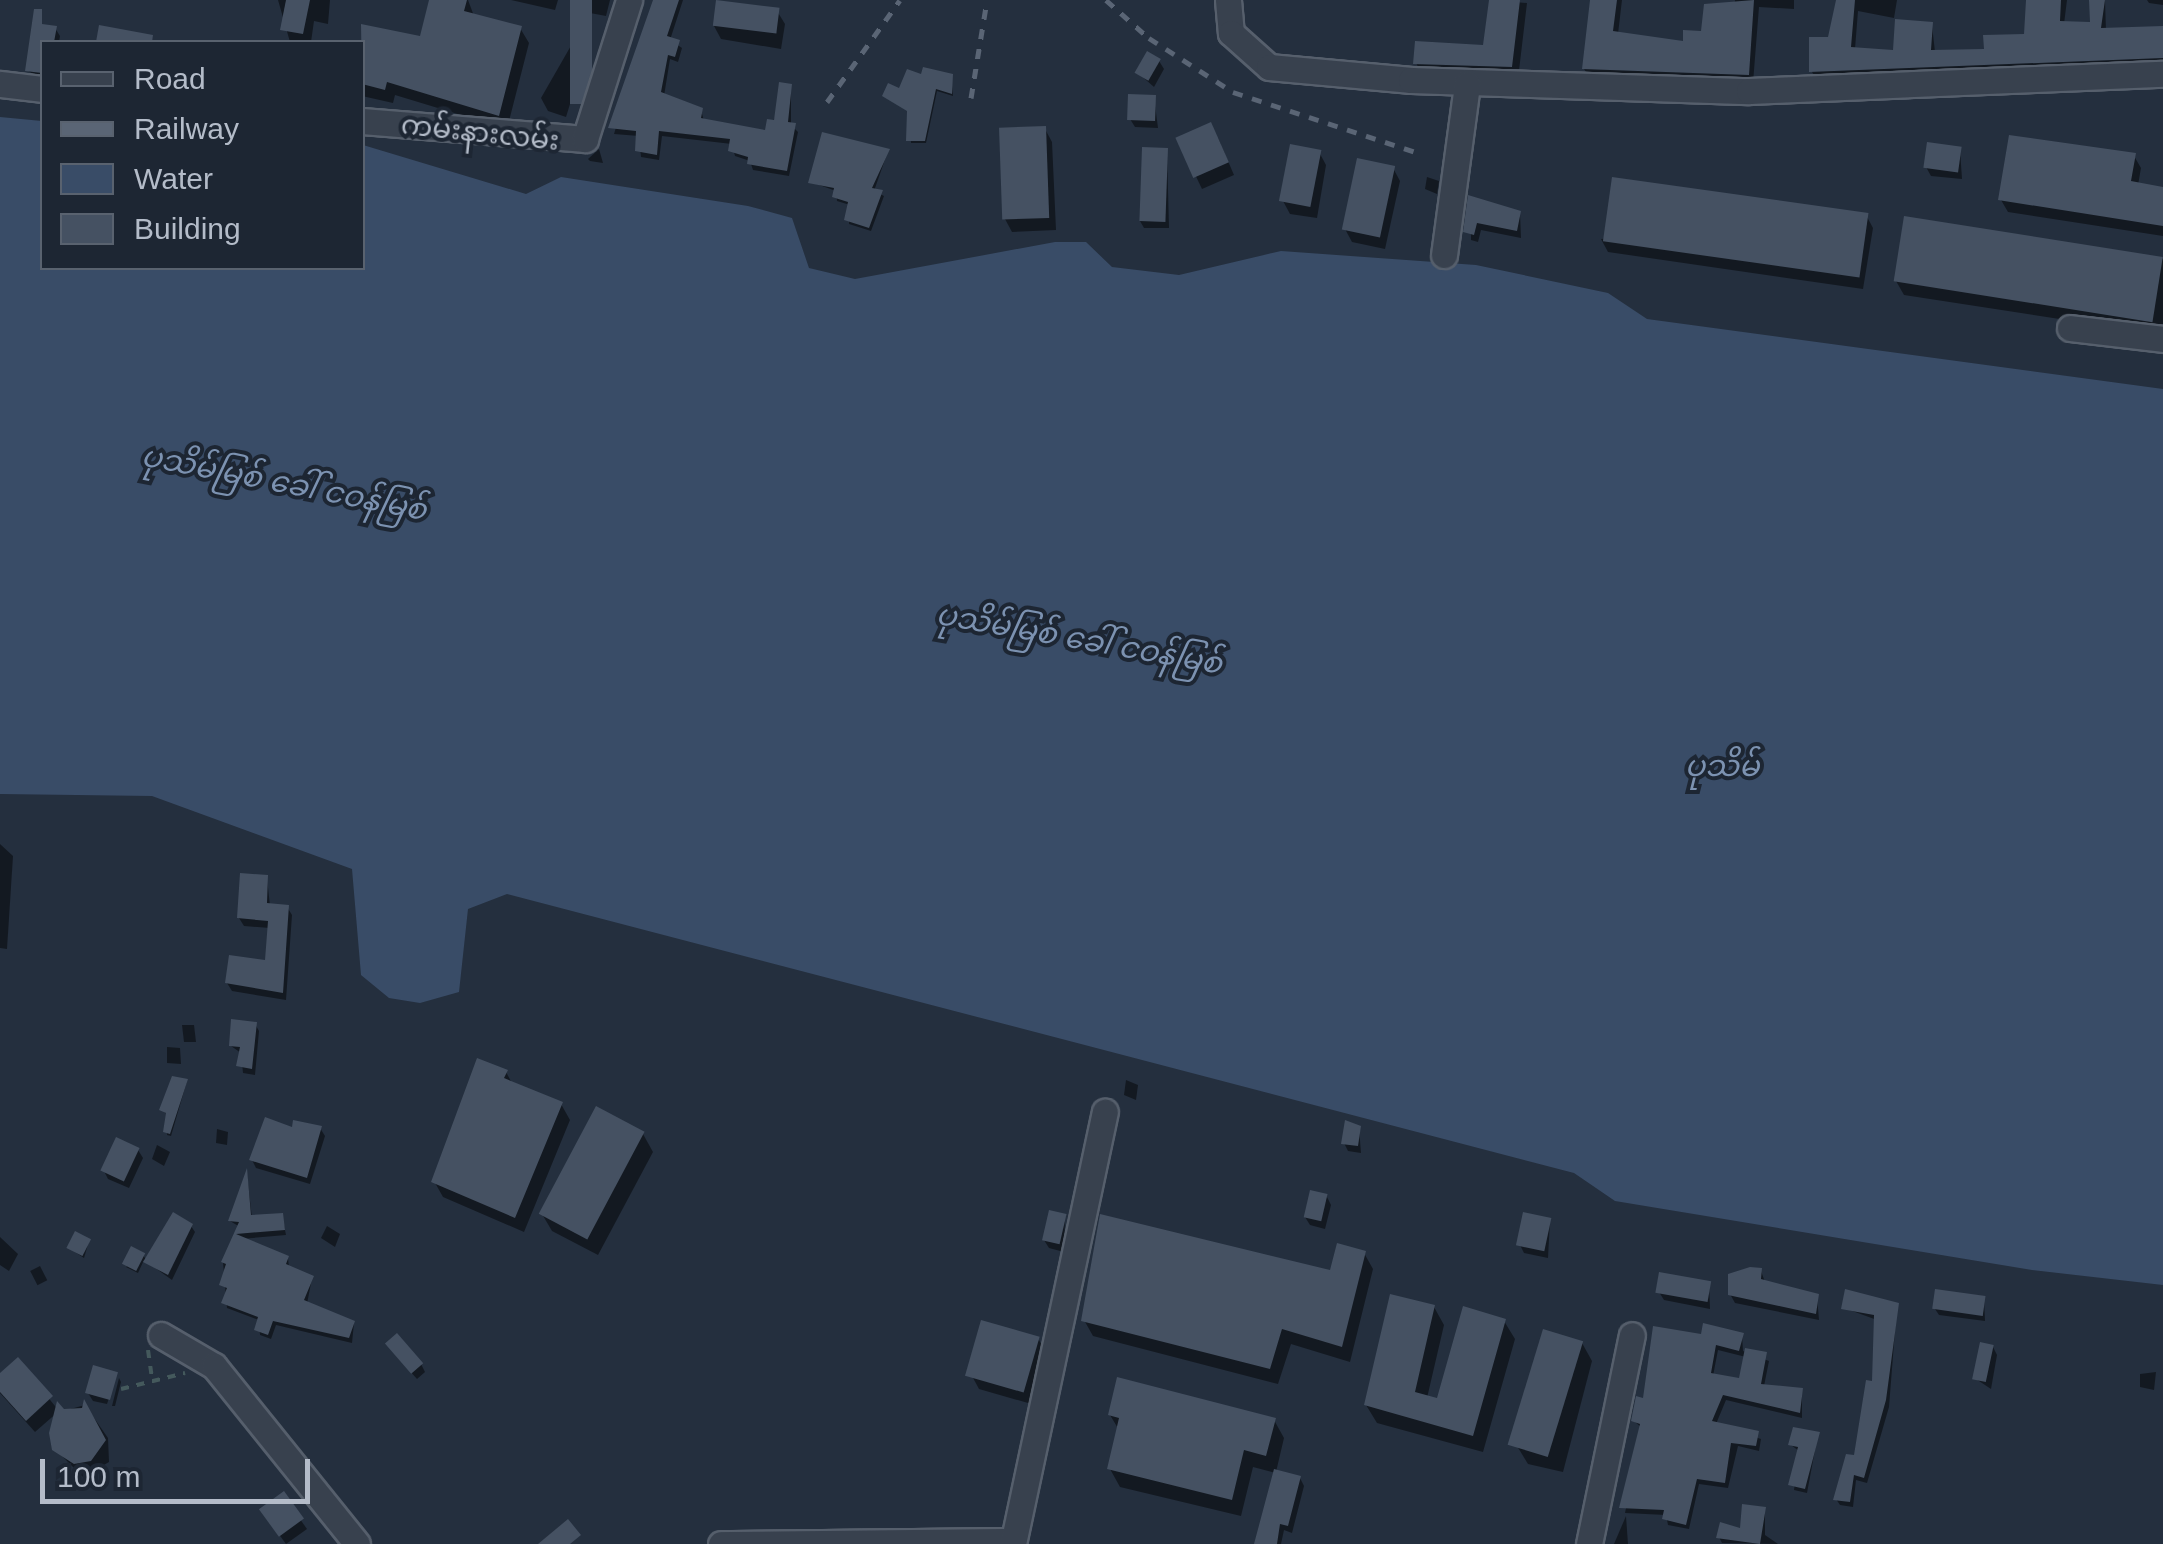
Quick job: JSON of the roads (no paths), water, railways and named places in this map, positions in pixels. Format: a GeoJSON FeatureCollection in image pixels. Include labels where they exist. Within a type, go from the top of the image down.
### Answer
{"type":"FeatureCollection","features":[{"type":"Feature","properties":{"kind":"street","name":"ကမ်းနားလမ်း"},"geometry":{"type":"LineString","coordinates":[[365,121],[575,142],[592,130],[629,0]]}},
{"type":"Feature","properties":{"kind":"street"},"geometry":{"type":"LineString","coordinates":[[1228,0],[1230,32],[1269,66],[1467,84],[1749,91],[2163,74]]}},
{"type":"Feature","properties":{"kind":"street"},"geometry":{"type":"LineString","coordinates":[[0,84],[40,88]]}},
{"type":"Feature","properties":{"kind":"street"},"geometry":{"type":"LineString","coordinates":[[1444,255],[1467,84]]}},
{"type":"Feature","properties":{"kind":"street"},"geometry":{"type":"LineString","coordinates":[[2070,328],[2163,339]]}},
{"type":"Feature","properties":{"kind":"street"},"geometry":{"type":"LineString","coordinates":[[722,1544],[1013,1542],[1105,1112]]}},
{"type":"Feature","properties":{"kind":"street"},"geometry":{"type":"LineString","coordinates":[[161,1335],[214,1366],[357,1544]]}},
{"type":"Feature","properties":{"kind":"street"},"geometry":{"type":"LineString","coordinates":[[1589,1544],[1632,1335]]}},
{"type":"Feature","properties":{"kind":"water","name":"ပုသိမ်"},"geometry":{"type":"Polygon","coordinates":[[[0,117],[40,121],[40,270],[365,270],[365,146],[526,194],[561,177],[748,206],[792,218],[809,268],[855,279],[1055,242],[1086,242],[1112,267],[1179,275],[1281,251],[1476,265],[1608,293],[1647,319],[2163,389],[2163,1285],[2032,1270],[1615,1201],[1574,1173],[507,894],[468,909],[459,992],[420,1003],[389,998],[361,975],[352,869],[152,796],[0,794],[0,117]]]}},
{"type":"Feature","properties":{"kind":"railway"},"geometry":{"type":"LineString","coordinates":[[827,102],[900,0]]}},
{"type":"Feature","properties":{"kind":"railway"},"geometry":{"type":"LineString","coordinates":[[971,98],[987,0]]}},
{"type":"Feature","properties":{"kind":"railway"},"geometry":{"type":"LineString","coordinates":[[1106,0],[1149,38],[1233,92],[1418,153]]}},
{"type":"Feature","properties":{"kind":"water label","name":"ပုသိမ်မြစ် ခေါ် ငဝန်မြစ်"},"geometry":{"type":"Point","coordinates":[284,483]}},
{"type":"Feature","properties":{"kind":"water label","name":"ပုသိမ်မြစ် ခေါ် ငဝန်မြစ်"},"geometry":{"type":"Point","coordinates":[1079,639]}}]}
